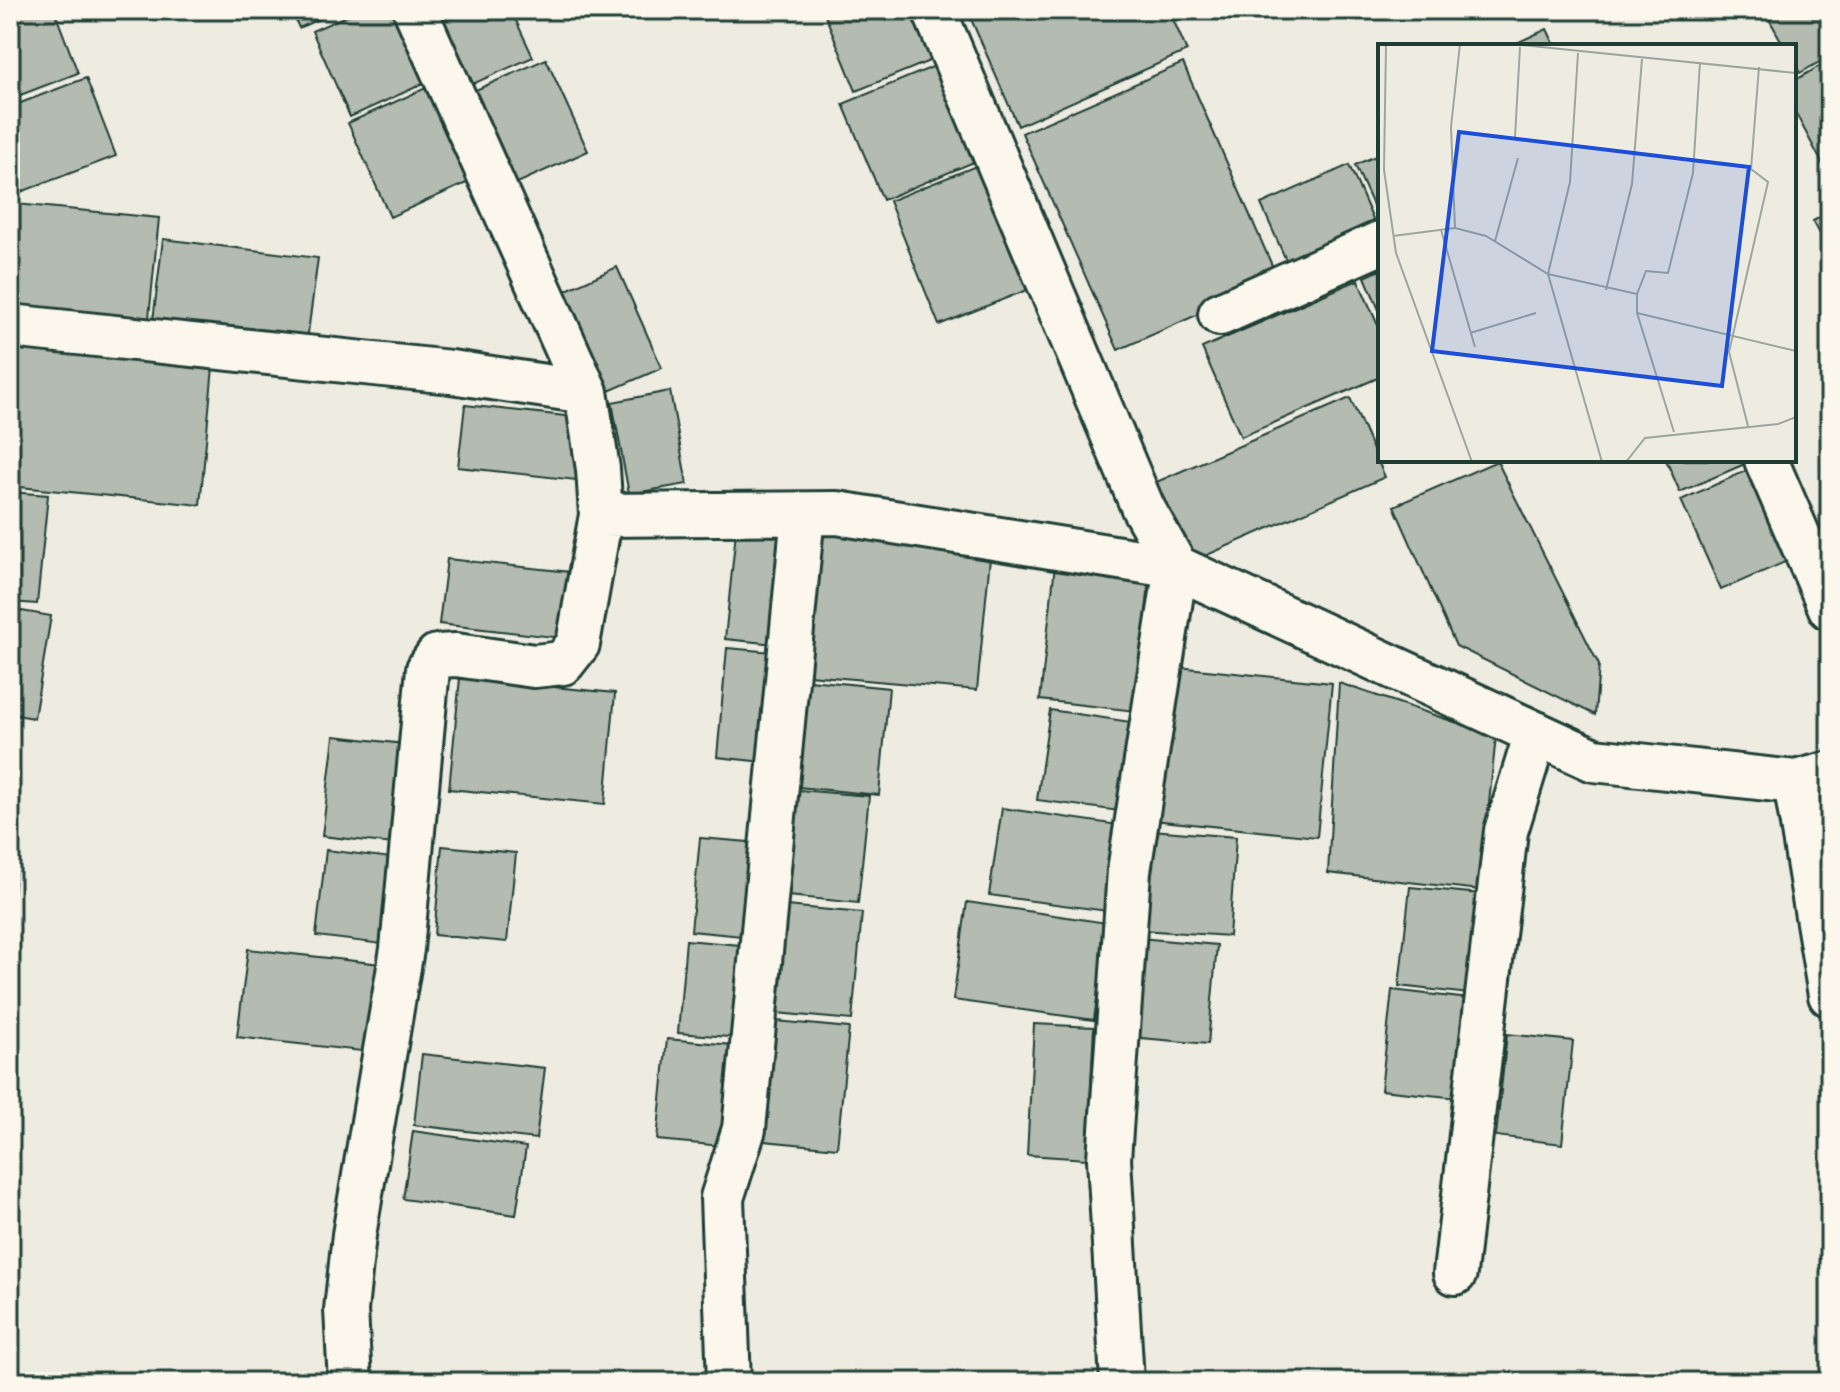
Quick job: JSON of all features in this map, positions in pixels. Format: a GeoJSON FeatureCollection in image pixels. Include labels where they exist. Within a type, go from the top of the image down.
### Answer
{"type":"FeatureCollection","features":[{"type":"Feature","properties":{"kind":"street"},"geometry":{"type":"LineString","coordinates":[[350,1382],[346,1310],[354,1235],[402,949],[428,669],[437,656],[456,655],[534,666],[563,663],[578,644],[601,515],[598,469],[586,392],[415,10]]}},
{"type":"Feature","properties":{"kind":"street"},"geometry":{"type":"LineString","coordinates":[[934,10],[1143,508],[1176,567],[1129,871],[1109,1159],[1122,1382]]}},
{"type":"Feature","properties":{"kind":"street"},"geometry":{"type":"LineString","coordinates":[[1220,314],[1378,244]]}},
{"type":"Feature","properties":{"kind":"street"},"geometry":{"type":"LineString","coordinates":[[10,326],[451,372],[586,392]]}},
{"type":"Feature","properties":{"kind":"street"},"geometry":{"type":"LineString","coordinates":[[1767,462],[1830,608]]}},
{"type":"Feature","properties":{"kind":"street"},"geometry":{"type":"LineString","coordinates":[[601,515],[837,513],[1176,567],[1594,760],[1813,778],[1830,995]]}},
{"type":"Feature","properties":{"kind":"street"},"geometry":{"type":"LineString","coordinates":[[729,1382],[722,1198],[744,1129],[803,514]]}},
{"type":"Feature","properties":{"kind":"street"},"geometry":{"type":"LineString","coordinates":[[1455,1273],[1506,831],[1536,733]]}},
{"type":"Feature","properties":{"kind":"building"},"geometry":{"type":"Polygon","coordinates":[[[10,10],[54,10],[78,73],[10,99],[10,10]]]}},
{"type":"Feature","properties":{"kind":"building"},"geometry":{"type":"Polygon","coordinates":[[[291,10],[339,10],[299,28],[291,10]]]}},
{"type":"Feature","properties":{"kind":"building"},"geometry":{"type":"Polygon","coordinates":[[[360,10],[392,10],[425,83],[350,117],[312,31],[360,10]]]}},
{"type":"Feature","properties":{"kind":"building"},"geometry":{"type":"Polygon","coordinates":[[[432,10],[511,10],[533,57],[466,87],[432,10]]]}},
{"type":"Feature","properties":{"kind":"building"},"geometry":{"type":"Polygon","coordinates":[[[823,10],[911,10],[932,60],[856,91],[823,10]]]}},
{"type":"Feature","properties":{"kind":"building"},"geometry":{"type":"Polygon","coordinates":[[[967,10],[1169,10],[1187,51],[1018,126],[967,10]]]}},
{"type":"Feature","properties":{"kind":"building"},"geometry":{"type":"Polygon","coordinates":[[[1764,10],[1821,10],[1830,26],[1830,56],[1800,73],[1796,66],[1796,44],[1783,44],[1764,10]]]}},
{"type":"Feature","properties":{"kind":"building"},"geometry":{"type":"Polygon","coordinates":[[[1547,29],[1554,44],[1514,44],[1547,29]]]}},
{"type":"Feature","properties":{"kind":"building"},"geometry":{"type":"Polygon","coordinates":[[[546,59],[588,151],[511,186],[469,93],[546,59]]]}},
{"type":"Feature","properties":{"kind":"building"},"geometry":{"type":"Polygon","coordinates":[[[1830,60],[1830,178],[1796,114],[1796,80],[1830,60]]]}},
{"type":"Feature","properties":{"kind":"building"},"geometry":{"type":"Polygon","coordinates":[[[1183,63],[1278,279],[1118,350],[1022,133],[1183,63]]]}},
{"type":"Feature","properties":{"kind":"building"},"geometry":{"type":"Polygon","coordinates":[[[935,66],[974,162],[883,200],[843,104],[935,66]]]}},
{"type":"Feature","properties":{"kind":"building"},"geometry":{"type":"Polygon","coordinates":[[[86,78],[116,156],[13,195],[10,187],[10,107],[86,78]]]}},
{"type":"Feature","properties":{"kind":"building"},"geometry":{"type":"Polygon","coordinates":[[[428,87],[471,181],[390,217],[348,123],[428,87]]]}},
{"type":"Feature","properties":{"kind":"building"},"geometry":{"type":"Polygon","coordinates":[[[1378,155],[1378,217],[1355,165],[1378,155]]]}},
{"type":"Feature","properties":{"kind":"building"},"geometry":{"type":"Polygon","coordinates":[[[1349,165],[1378,231],[1290,269],[1261,204],[1349,165]]]}},
{"type":"Feature","properties":{"kind":"building"},"geometry":{"type":"Polygon","coordinates":[[[976,166],[1027,290],[939,325],[889,201],[976,166]]]}},
{"type":"Feature","properties":{"kind":"building"},"geometry":{"type":"Polygon","coordinates":[[[16,204],[159,218],[148,328],[10,315],[10,266],[16,204]]]}},
{"type":"Feature","properties":{"kind":"building"},"geometry":{"type":"Polygon","coordinates":[[[1830,212],[1830,252],[1813,221],[1830,212]]]}},
{"type":"Feature","properties":{"kind":"building"},"geometry":{"type":"Polygon","coordinates":[[[163,239],[318,258],[306,348],[152,329],[163,239]]]}},
{"type":"Feature","properties":{"kind":"building"},"geometry":{"type":"Polygon","coordinates":[[[617,267],[662,368],[609,391],[564,291],[617,267]]]}},
{"type":"Feature","properties":{"kind":"building"},"geometry":{"type":"Polygon","coordinates":[[[1378,271],[1378,307],[1365,277],[1378,271]]]}},
{"type":"Feature","properties":{"kind":"building"},"geometry":{"type":"Polygon","coordinates":[[[1358,280],[1378,325],[1378,378],[1241,437],[1202,348],[1358,280]]]}},
{"type":"Feature","properties":{"kind":"building"},"geometry":{"type":"Polygon","coordinates":[[[10,347],[213,367],[200,505],[10,486],[10,347]]]}},
{"type":"Feature","properties":{"kind":"building"},"geometry":{"type":"Polygon","coordinates":[[[670,391],[687,484],[629,494],[612,402],[670,391]]]}},
{"type":"Feature","properties":{"kind":"building"},"geometry":{"type":"Polygon","coordinates":[[[1350,398],[1385,477],[1189,563],[1154,483],[1350,398]]]}},
{"type":"Feature","properties":{"kind":"building"},"geometry":{"type":"Polygon","coordinates":[[[465,405],[583,418],[576,480],[458,467],[465,405]]]}},
{"type":"Feature","properties":{"kind":"building"},"geometry":{"type":"Polygon","coordinates":[[[1498,462],[1599,665],[1595,715],[1456,646],[1394,506],[1498,462]]]}},
{"type":"Feature","properties":{"kind":"building"},"geometry":{"type":"Polygon","coordinates":[[[1667,462],[1749,462],[1680,492],[1667,462]]]}},
{"type":"Feature","properties":{"kind":"building"},"geometry":{"type":"Polygon","coordinates":[[[1761,464],[1801,555],[1721,590],[1681,500],[1761,464]]]}},
{"type":"Feature","properties":{"kind":"building"},"geometry":{"type":"Polygon","coordinates":[[[10,492],[48,495],[37,604],[10,602],[10,492]]]}},
{"type":"Feature","properties":{"kind":"building"},"geometry":{"type":"Polygon","coordinates":[[[736,531],[795,536],[785,645],[725,639],[736,531]]]}},
{"type":"Feature","properties":{"kind":"building"},"geometry":{"type":"Polygon","coordinates":[[[823,532],[991,548],[977,690],[809,675],[823,532]]]}},
{"type":"Feature","properties":{"kind":"building"},"geometry":{"type":"Polygon","coordinates":[[[447,559],[570,572],[562,638],[439,624],[447,559]]]}},
{"type":"Feature","properties":{"kind":"building"},"geometry":{"type":"Polygon","coordinates":[[[1055,565],[1150,575],[1135,711],[1040,700],[1055,565]]]}},
{"type":"Feature","properties":{"kind":"building"},"geometry":{"type":"Polygon","coordinates":[[[10,609],[51,616],[34,718],[10,714],[10,609]]]}},
{"type":"Feature","properties":{"kind":"building"},"geometry":{"type":"Polygon","coordinates":[[[727,648],[783,653],[773,763],[717,757],[727,648]]]}},
{"type":"Feature","properties":{"kind":"building"},"geometry":{"type":"Polygon","coordinates":[[[1168,666],[1332,683],[1317,837],[1153,820],[1168,666]]]}},
{"type":"Feature","properties":{"kind":"building"},"geometry":{"type":"Polygon","coordinates":[[[460,678],[615,693],[605,804],[449,789],[460,678]]]}},
{"type":"Feature","properties":{"kind":"building"},"geometry":{"type":"Polygon","coordinates":[[[809,680],[889,688],[879,795],[798,787],[809,680]]]}},
{"type":"Feature","properties":{"kind":"building"},"geometry":{"type":"Polygon","coordinates":[[[1339,683],[1496,736],[1480,890],[1328,873],[1339,683]]]}},
{"type":"Feature","properties":{"kind":"building"},"geometry":{"type":"Polygon","coordinates":[[[1050,710],[1131,722],[1119,811],[1037,800],[1050,710]]]}},
{"type":"Feature","properties":{"kind":"building"},"geometry":{"type":"Polygon","coordinates":[[[334,736],[404,744],[393,844],[322,836],[334,736]]]}},
{"type":"Feature","properties":{"kind":"building"},"geometry":{"type":"Polygon","coordinates":[[[798,790],[869,796],[858,903],[788,896],[798,790]]]}},
{"type":"Feature","properties":{"kind":"building"},"geometry":{"type":"Polygon","coordinates":[[[1002,808],[1119,825],[1107,911],[989,895],[1002,808]]]}},
{"type":"Feature","properties":{"kind":"building"},"geometry":{"type":"Polygon","coordinates":[[[10,824],[20,825],[10,927],[10,824]]]}},
{"type":"Feature","properties":{"kind":"building"},"geometry":{"type":"Polygon","coordinates":[[[1152,830],[1236,837],[1229,936],[1141,930],[1152,830]]]}},
{"type":"Feature","properties":{"kind":"building"},"geometry":{"type":"Polygon","coordinates":[[[700,838],[761,843],[752,937],[691,931],[700,838]]]}},
{"type":"Feature","properties":{"kind":"building"},"geometry":{"type":"Polygon","coordinates":[[[442,846],[516,853],[507,942],[434,935],[442,846]]]}},
{"type":"Feature","properties":{"kind":"building"},"geometry":{"type":"Polygon","coordinates":[[[326,850],[392,858],[382,944],[316,936],[326,850]]]}},
{"type":"Feature","properties":{"kind":"building"},"geometry":{"type":"Polygon","coordinates":[[[1410,887],[1480,894],[1469,994],[1399,986],[1410,887]]]}},
{"type":"Feature","properties":{"kind":"building"},"geometry":{"type":"Polygon","coordinates":[[[967,902],[1107,923],[1094,1020],[953,1000],[967,902]]]}},
{"type":"Feature","properties":{"kind":"building"},"geometry":{"type":"Polygon","coordinates":[[[786,906],[862,913],[852,1020],[776,1013],[786,906]]]}},
{"type":"Feature","properties":{"kind":"building"},"geometry":{"type":"Polygon","coordinates":[[[1139,938],[1217,945],[1208,1044],[1130,1037],[1139,938]]]}},
{"type":"Feature","properties":{"kind":"building"},"geometry":{"type":"Polygon","coordinates":[[[686,940],[751,946],[742,1038],[678,1033],[686,940]]]}},
{"type":"Feature","properties":{"kind":"building"},"geometry":{"type":"Polygon","coordinates":[[[248,949],[381,964],[370,1052],[237,1037],[248,949]]]}},
{"type":"Feature","properties":{"kind":"building"},"geometry":{"type":"Polygon","coordinates":[[[1392,990],[1469,999],[1458,1098],[1381,1090],[1392,990]]]}},
{"type":"Feature","properties":{"kind":"building"},"geometry":{"type":"Polygon","coordinates":[[[776,1021],[849,1028],[837,1148],[764,1141],[776,1021]]]}},
{"type":"Feature","properties":{"kind":"building"},"geometry":{"type":"Polygon","coordinates":[[[1034,1024],[1094,1027],[1087,1159],[1027,1155],[1034,1024]]]}},
{"type":"Feature","properties":{"kind":"building"},"geometry":{"type":"Polygon","coordinates":[[[1507,1034],[1573,1041],[1562,1144],[1496,1136],[1507,1034]]]}},
{"type":"Feature","properties":{"kind":"building"},"geometry":{"type":"Polygon","coordinates":[[[667,1039],[743,1046],[733,1147],[657,1140],[667,1039]]]}},
{"type":"Feature","properties":{"kind":"building"},"geometry":{"type":"Polygon","coordinates":[[[422,1054],[545,1068],[536,1139],[414,1125],[422,1054]]]}},
{"type":"Feature","properties":{"kind":"building"},"geometry":{"type":"Polygon","coordinates":[[[413,1131],[526,1147],[516,1215],[403,1199],[413,1131]]]}}]}
